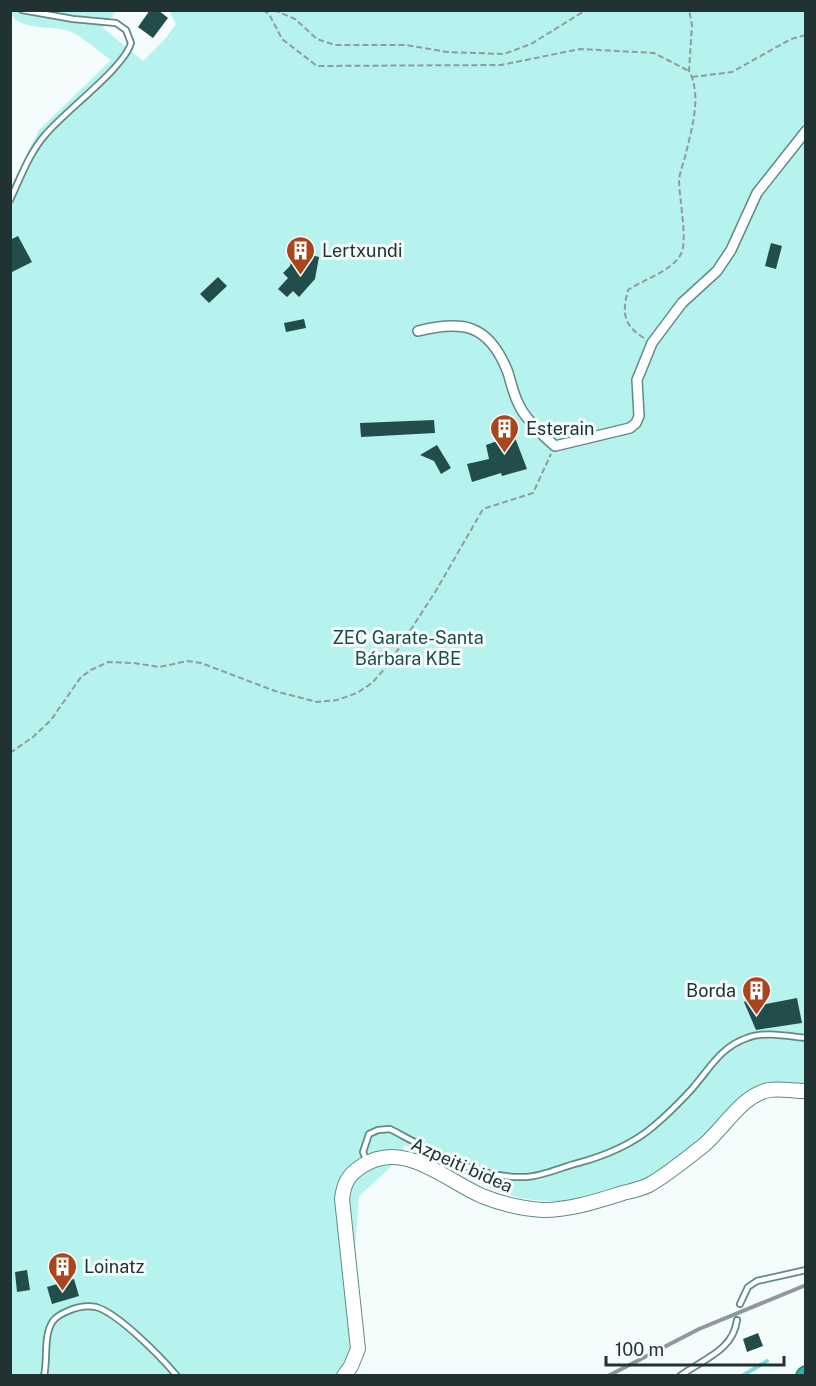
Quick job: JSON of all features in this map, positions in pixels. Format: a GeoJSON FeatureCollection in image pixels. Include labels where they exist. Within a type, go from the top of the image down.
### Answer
{"type":"FeatureCollection","features":[{"type":"Feature","properties":{"kind":"main road","name":"Azpeiti bidea"},"geometry":{"type":"LineString","coordinates":[[367,1162],[380,1157],[396,1156],[412,1159],[481,1196],[513,1207],[545,1210],[585,1205],[648,1186],[704,1144],[733,1115],[759,1095],[769,1090],[806,1091]]}},
{"type":"Feature","properties":{"kind":"main road"},"geometry":{"type":"LineString","coordinates":[[344,1376],[358,1349],[342,1199],[345,1182],[352,1172],[367,1162]]}},
{"type":"Feature","properties":{"kind":"street"},"geometry":{"type":"LineString","coordinates":[[418,331],[460,325],[475,329],[487,337],[498,351],[519,406],[555,446],[630,428],[639,416],[637,380],[651,343],[682,303],[717,271],[731,250],[757,193],[806,131]]}},
{"type":"Feature","properties":{"kind":"lane"},"geometry":{"type":"LineString","coordinates":[[10,200],[28,160],[44,136],[118,64],[127,54],[131,43],[126,30],[116,22],[73,19],[22,10]]}},
{"type":"Feature","properties":{"kind":"lane"},"geometry":{"type":"LineString","coordinates":[[367,1162],[363,1152],[369,1134],[378,1130],[390,1130],[474,1170],[506,1176],[527,1177],[593,1159],[632,1142],[654,1127],[692,1089],[714,1060],[731,1046],[748,1037],[772,1035],[806,1038]]}},
{"type":"Feature","properties":{"kind":"lane"},"geometry":{"type":"LineString","coordinates":[[740,1304],[748,1287],[758,1281],[806,1270]]}},
{"type":"Feature","properties":{"kind":"lane"},"geometry":{"type":"LineString","coordinates":[[44,1376],[47,1342],[53,1321],[68,1311],[87,1306],[97,1307],[113,1316],[155,1352],[177,1376]]}},
{"type":"Feature","properties":{"kind":"lane"},"geometry":{"type":"LineString","coordinates":[[680,1376],[714,1355],[729,1342],[737,1320]]}},
{"type":"Feature","properties":{"kind":"path"},"geometry":{"type":"LineString","coordinates":[[263,10],[268,14],[282,39],[317,66],[501,65],[580,49],[654,53],[689,71]]}},
{"type":"Feature","properties":{"kind":"path"},"geometry":{"type":"LineString","coordinates":[[274,10],[295,19],[317,39],[335,45],[406,45],[447,52],[504,54],[531,44],[586,10]]}},
{"type":"Feature","properties":{"kind":"path"},"geometry":{"type":"LineString","coordinates":[[651,343],[633,331],[626,323],[626,298],[628,290],[664,269],[682,253],[684,241],[679,177],[690,137],[695,104],[692,77],[689,71],[692,25],[689,10]]}},
{"type":"Feature","properties":{"kind":"path"},"geometry":{"type":"LineString","coordinates":[[692,77],[732,72],[791,39],[806,35]]}},
{"type":"Feature","properties":{"kind":"path"},"geometry":{"type":"LineString","coordinates":[[10,753],[33,737],[51,720],[81,677],[108,662],[159,667],[188,661],[201,663],[275,691],[317,702],[337,700],[357,693],[372,683],[388,665],[437,589],[483,510],[533,493],[555,446]]}},
{"type":"Feature","properties":{"kind":"green space","name":"ZEC Garate-Santa Bárbara KBE"},"geometry":{"type":"Polygon","coordinates":[[[10,11],[116,11],[103,28],[143,61],[176,24],[169,11],[805,11],[805,1097],[772,1084],[669,1166],[628,1187],[584,1199],[538,1201],[516,1197],[484,1186],[425,1152],[405,1146],[389,1169],[359,1196],[350,1314],[351,1361],[339,1375],[11,1375],[11,186],[39,130],[111,60],[87,41],[71,32],[28,25],[14,18],[10,11]]]}},
{"type":"Feature","properties":{"kind":"building"},"geometry":{"type":"Polygon","coordinates":[[[150,10],[158,10],[168,18],[153,38],[138,27],[150,10]]]}},
{"type":"Feature","properties":{"kind":"building"},"geometry":{"type":"Polygon","coordinates":[[[18,236],[32,262],[10,273],[10,240],[18,236]]]}},
{"type":"Feature","properties":{"kind":"building"},"geometry":{"type":"Polygon","coordinates":[[[771,243],[782,246],[776,269],[765,266],[771,243]]]}},
{"type":"Feature","properties":{"kind":"building","name":"Lertxundi"},"geometry":{"type":"Polygon","coordinates":[[[300,252],[319,257],[315,279],[299,297],[293,291],[287,297],[278,289],[288,278],[283,273],[290,266],[292,257],[298,259],[300,252]]]}},
{"type":"Feature","properties":{"kind":"building"},"geometry":{"type":"Polygon","coordinates":[[[218,277],[227,286],[209,303],[200,294],[218,277]]]}},
{"type":"Feature","properties":{"kind":"building"},"geometry":{"type":"Polygon","coordinates":[[[304,319],[306,328],[286,332],[284,323],[304,319]]]}},
{"type":"Feature","properties":{"kind":"building"},"geometry":{"type":"Polygon","coordinates":[[[434,420],[435,433],[361,437],[360,423],[434,420]]]}},
{"type":"Feature","properties":{"kind":"building","name":"Esterain"},"geometry":{"type":"Polygon","coordinates":[[[514,435],[527,469],[502,476],[501,473],[472,482],[467,464],[489,459],[486,445],[514,435]]]}},
{"type":"Feature","properties":{"kind":"building"},"geometry":{"type":"Polygon","coordinates":[[[437,445],[451,468],[441,474],[434,461],[420,455],[437,445]]]}},
{"type":"Feature","properties":{"kind":"building"},"geometry":{"type":"Polygon","coordinates":[[[756,994],[761,1005],[797,998],[802,1023],[756,1030],[744,1002],[756,994]]]}},
{"type":"Feature","properties":{"kind":"building"},"geometry":{"type":"Polygon","coordinates":[[[27,1270],[30,1290],[17,1292],[15,1272],[27,1270]]]}},
{"type":"Feature","properties":{"kind":"building","name":"Loinatz"},"geometry":{"type":"Polygon","coordinates":[[[74,1279],[79,1296],[52,1304],[47,1287],[74,1279]]]}},
{"type":"Feature","properties":{"kind":"building"},"geometry":{"type":"Polygon","coordinates":[[[758,1333],[763,1346],[747,1352],[743,1339],[758,1333]]]}},
{"type":"Feature","properties":{"kind":"waterway"},"geometry":{"type":"LineString","coordinates":[[742,1376],[767,1361]]}},
{"type":"Feature","properties":{"kind":"railway"},"geometry":{"type":"LineString","coordinates":[[608,1376],[699,1329],[806,1285]]}},
{"type":"Feature","properties":{"kind":"place","name":"Lertxundi"},"geometry":{"type":"Point","coordinates":[301,276]}},
{"type":"Feature","properties":{"kind":"place","name":"Esterain"},"geometry":{"type":"Point","coordinates":[505,454]}},
{"type":"Feature","properties":{"kind":"place","name":"Borda"},"geometry":{"type":"Point","coordinates":[757,1016]}},
{"type":"Feature","properties":{"kind":"place","name":"Loinatz"},"geometry":{"type":"Point","coordinates":[63,1292]}}]}
